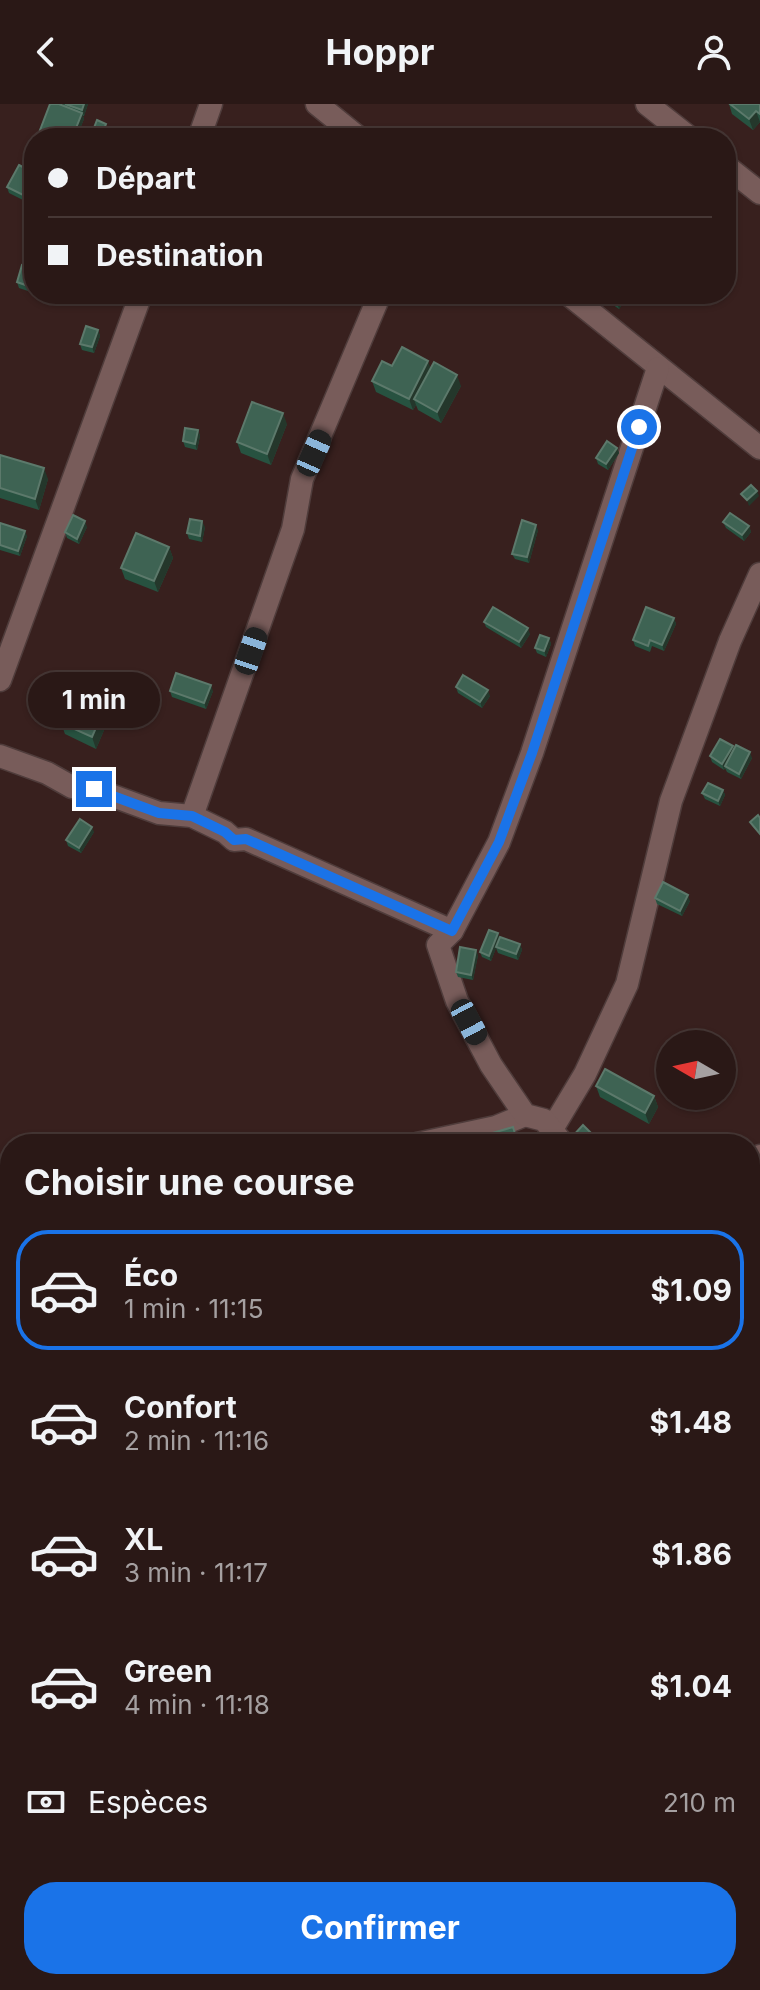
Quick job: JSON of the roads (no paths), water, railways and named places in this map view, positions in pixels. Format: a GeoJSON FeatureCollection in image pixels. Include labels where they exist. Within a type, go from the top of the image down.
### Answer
{"type":"FeatureCollection","features":[{"type":"Feature","properties":{"kind":"street"},"geometry":{"type":"LineString","coordinates":[[203,128],[211,104]]}},
{"type":"Feature","properties":{"kind":"street"},"geometry":{"type":"LineString","coordinates":[[317,104],[347,128]]}},
{"type":"Feature","properties":{"kind":"street"},"geometry":{"type":"LineString","coordinates":[[647,104],[677,128]]}},
{"type":"Feature","properties":{"kind":"street"},"geometry":{"type":"LineString","coordinates":[[736,174],[760,193]]}},
{"type":"Feature","properties":{"kind":"street"},"geometry":{"type":"LineString","coordinates":[[0,680],[137,304]]}},
{"type":"Feature","properties":{"kind":"street"},"geometry":{"type":"LineString","coordinates":[[192,816],[293,529],[302,479],[376,304]]}},
{"type":"Feature","properties":{"kind":"street"},"geometry":{"type":"LineString","coordinates":[[580,304],[760,448]]}},
{"type":"Feature","properties":{"kind":"street"},"geometry":{"type":"LineString","coordinates":[[525,1115],[491,1065],[457,1001],[438,945],[452,931],[499,842],[658,368]]}},
{"type":"Feature","properties":{"kind":"street"},"geometry":{"type":"LineString","coordinates":[[558,1134],[627,984],[671,801],[730,641],[760,574]]}},
{"type":"Feature","properties":{"kind":"street"},"geometry":{"type":"LineString","coordinates":[[0,756],[47,773],[72,787],[94,789],[159,813],[192,816],[225,832],[234,840],[246,839],[452,931]]}},
{"type":"Feature","properties":{"kind":"street"},"geometry":{"type":"LineString","coordinates":[[463,1134],[496,1127],[525,1115],[544,1120],[555,1134]]}}]}
